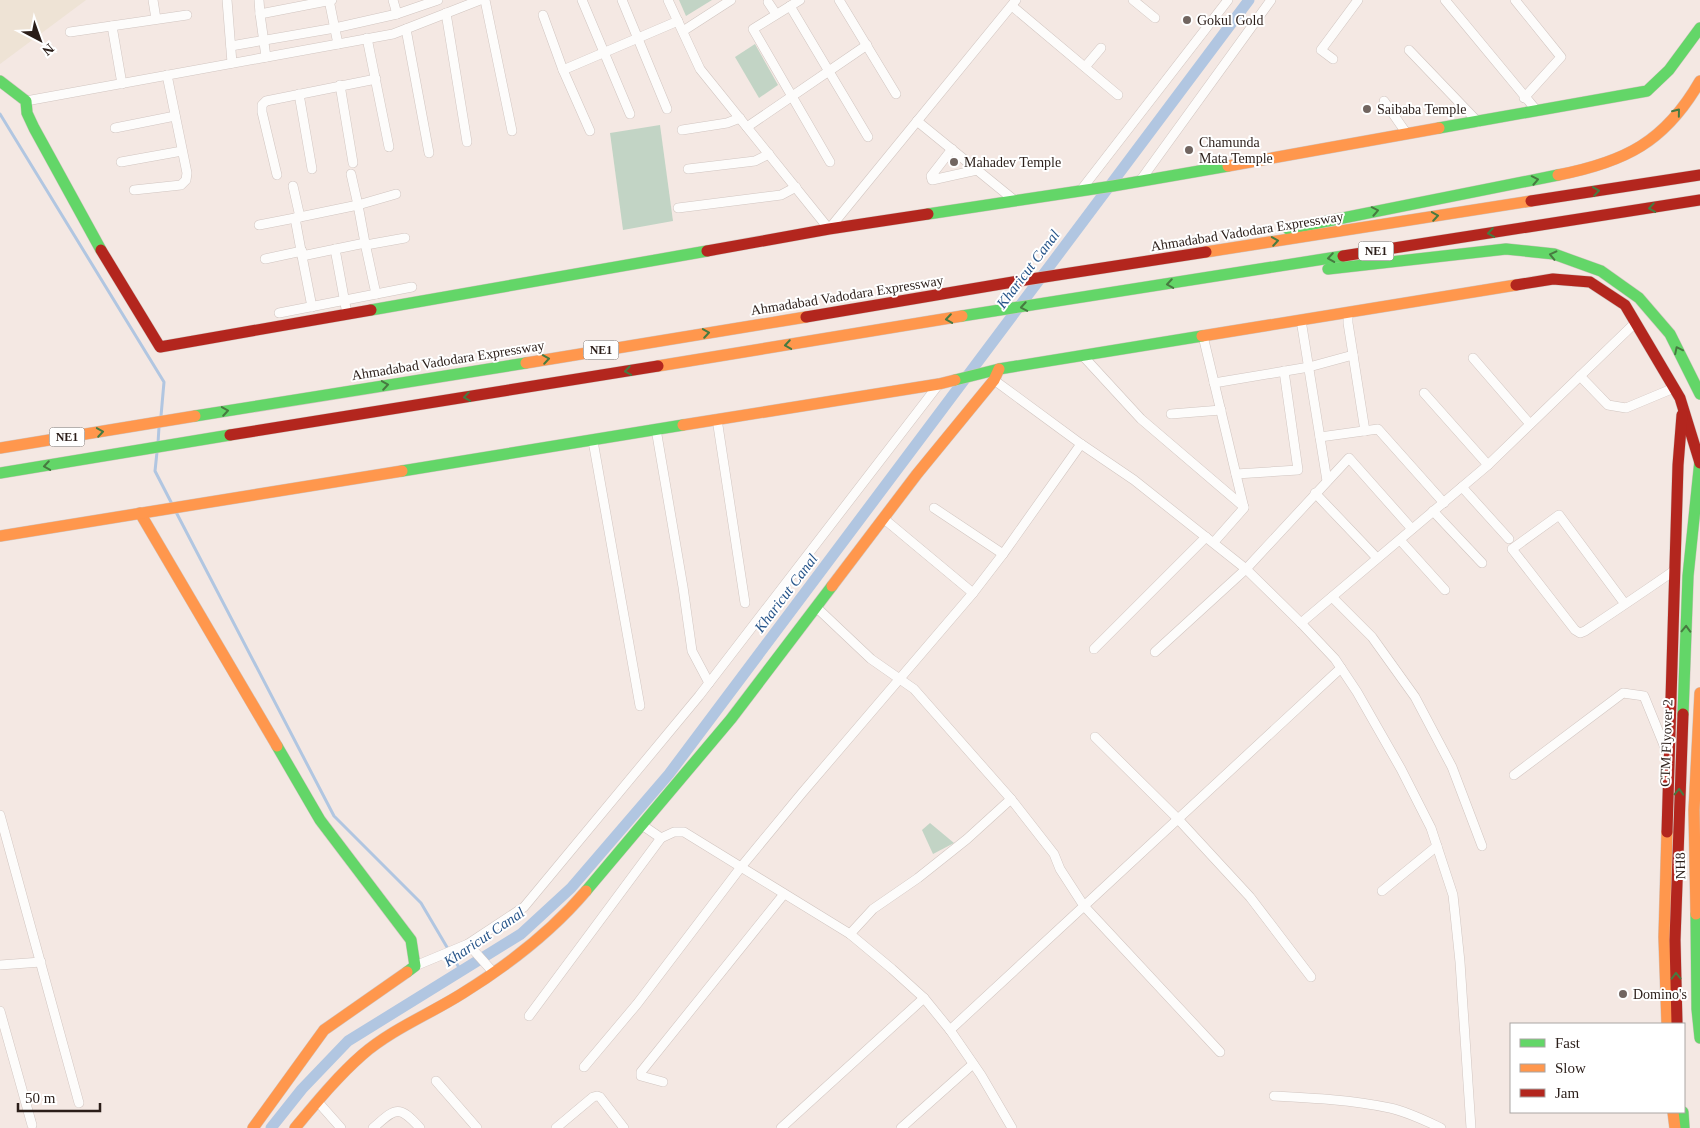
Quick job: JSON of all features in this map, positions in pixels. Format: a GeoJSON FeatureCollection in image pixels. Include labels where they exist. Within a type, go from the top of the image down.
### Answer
{"type":"FeatureCollection","features":[{"type":"Feature","properties":{"kind":"main road"},"geometry":{"type":"LineString","coordinates":[[0,81],[26,101],[27,113],[34,128],[96,242],[160,347],[829,229],[1140,181],[1647,91],[1666,76],[1700,28]]}},
{"type":"Feature","properties":{"kind":"main road"},"geometry":{"type":"LineString","coordinates":[[1209,252],[1248,236],[1583,170],[1623,157],[1645,144],[1668,124],[1700,81]]}},
{"type":"Feature","properties":{"kind":"main road","name":"Ahmadabad Vadodara Expressway"},"geometry":{"type":"LineString","coordinates":[[0,448],[929,298],[1025,280],[1700,175]]}},
{"type":"Feature","properties":{"kind":"main road","name":"NE1"},"geometry":{"type":"LineString","coordinates":[[0,473],[1700,200]]}},
{"type":"Feature","properties":{"kind":"main road"},"geometry":{"type":"LineString","coordinates":[[1270,268],[1326,269],[1506,249],[1554,254],[1601,272],[1639,298],[1670,334],[1700,394]]}},
{"type":"Feature","properties":{"kind":"main road"},"geometry":{"type":"LineString","coordinates":[[0,536],[997,375],[1083,356],[1553,279],[1590,282],[1625,305],[1674,388],[1700,462]]}},
{"type":"Feature","properties":{"kind":"main road"},"geometry":{"type":"LineString","coordinates":[[295,1128],[330,1086],[363,1054],[401,1028],[463,993],[514,957],[568,912],[731,720],[883,518],[997,375]]}},
{"type":"Feature","properties":{"kind":"main road"},"geometry":{"type":"LineString","coordinates":[[1667,1023],[1664,937],[1678,465],[1682,407]]}},
{"type":"Feature","properties":{"kind":"main road","name":"CTM Flyover 2"},"geometry":{"type":"LineString","coordinates":[[1677,1023],[1675,940],[1688,576],[1700,462]]}},
{"type":"Feature","properties":{"kind":"main road"},"geometry":{"type":"LineString","coordinates":[[140,513],[320,820],[411,940],[415,966],[324,1030],[253,1128]]}},
{"type":"Feature","properties":{"kind":"main road","name":"NH8"},"geometry":{"type":"LineString","coordinates":[[1700,693],[1694,810],[1697,999],[1700,1038]]}},
{"type":"Feature","properties":{"kind":"main road"},"geometry":{"type":"LineString","coordinates":[[1673,1113],[1675,1128]]}},
{"type":"Feature","properties":{"kind":"main road"},"geometry":{"type":"LineString","coordinates":[[1683,1113],[1684,1128]]}},
{"type":"Feature","properties":{"kind":"street"},"geometry":{"type":"LineString","coordinates":[[153,0],[156,19]]}},
{"type":"Feature","properties":{"kind":"street"},"geometry":{"type":"LineString","coordinates":[[227,0],[232,63]]}},
{"type":"Feature","properties":{"kind":"street"},"geometry":{"type":"LineString","coordinates":[[258,0],[266,57]]}},
{"type":"Feature","properties":{"kind":"street"},"geometry":{"type":"LineString","coordinates":[[260,14],[297,3],[330,0],[338,44]]}},
{"type":"Feature","properties":{"kind":"street"},"geometry":{"type":"LineString","coordinates":[[393,0],[397,14]]}},
{"type":"Feature","properties":{"kind":"street"},"geometry":{"type":"LineString","coordinates":[[231,46],[264,42],[335,28],[397,14],[438,0]]}},
{"type":"Feature","properties":{"kind":"street"},"geometry":{"type":"LineString","coordinates":[[26,101],[393,34],[446,13],[458,4],[480,0]]}},
{"type":"Feature","properties":{"kind":"street"},"geometry":{"type":"LineString","coordinates":[[485,0],[512,131]]}},
{"type":"Feature","properties":{"kind":"street"},"geometry":{"type":"LineString","coordinates":[[582,0],[630,114]]}},
{"type":"Feature","properties":{"kind":"street"},"geometry":{"type":"LineString","coordinates":[[622,0],[668,109]]}},
{"type":"Feature","properties":{"kind":"street"},"geometry":{"type":"LineString","coordinates":[[668,0],[700,69],[829,229],[1014,3],[1118,95]]}},
{"type":"Feature","properties":{"kind":"street"},"geometry":{"type":"LineString","coordinates":[[682,31],[732,0]]}},
{"type":"Feature","properties":{"kind":"street"},"geometry":{"type":"LineString","coordinates":[[800,0],[753,29],[830,162]]}},
{"type":"Feature","properties":{"kind":"street"},"geometry":{"type":"LineString","coordinates":[[839,0],[896,94]]}},
{"type":"Feature","properties":{"kind":"street"},"geometry":{"type":"LineString","coordinates":[[1133,0],[1155,18]]}},
{"type":"Feature","properties":{"kind":"street"},"geometry":{"type":"LineString","coordinates":[[1080,190],[1228,0]]}},
{"type":"Feature","properties":{"kind":"street"},"geometry":{"type":"LineString","coordinates":[[1140,181],[1271,0]]}},
{"type":"Feature","properties":{"kind":"street"},"geometry":{"type":"LineString","coordinates":[[1333,59],[1322,50],[1358,0]]}},
{"type":"Feature","properties":{"kind":"street"},"geometry":{"type":"LineString","coordinates":[[1445,0],[1524,98],[1537,111]]}},
{"type":"Feature","properties":{"kind":"street"},"geometry":{"type":"LineString","coordinates":[[1515,0],[1561,57],[1524,98]]}},
{"type":"Feature","properties":{"kind":"street"},"geometry":{"type":"LineString","coordinates":[[768,2],[776,14]]}},
{"type":"Feature","properties":{"kind":"street"},"geometry":{"type":"LineString","coordinates":[[790,6],[868,138]]}},
{"type":"Feature","properties":{"kind":"street"},"geometry":{"type":"LineString","coordinates":[[446,13],[467,142]]}},
{"type":"Feature","properties":{"kind":"street"},"geometry":{"type":"LineString","coordinates":[[70,32],[187,15]]}},
{"type":"Feature","properties":{"kind":"street"},"geometry":{"type":"LineString","coordinates":[[543,15],[590,131]]}},
{"type":"Feature","properties":{"kind":"street"},"geometry":{"type":"LineString","coordinates":[[564,70],[678,21]]}},
{"type":"Feature","properties":{"kind":"street"},"geometry":{"type":"LineString","coordinates":[[112,26],[122,84]]}},
{"type":"Feature","properties":{"kind":"street"},"geometry":{"type":"LineString","coordinates":[[406,29],[429,153]]}},
{"type":"Feature","properties":{"kind":"street"},"geometry":{"type":"LineString","coordinates":[[367,38],[389,147]]}},
{"type":"Feature","properties":{"kind":"street"},"geometry":{"type":"LineString","coordinates":[[747,126],[867,45]]}},
{"type":"Feature","properties":{"kind":"street"},"geometry":{"type":"LineString","coordinates":[[1085,67],[1101,48]]}},
{"type":"Feature","properties":{"kind":"street"},"geometry":{"type":"LineString","coordinates":[[1409,50],[1478,122]]}},
{"type":"Feature","properties":{"kind":"street"},"geometry":{"type":"LineString","coordinates":[[134,190],[181,185],[186,180],[187,173],[167,75]]}},
{"type":"Feature","properties":{"kind":"street"},"geometry":{"type":"LineString","coordinates":[[277,175],[262,112],[262,105],[266,101],[376,79]]}},
{"type":"Feature","properties":{"kind":"street"},"geometry":{"type":"LineString","coordinates":[[340,86],[353,163]]}},
{"type":"Feature","properties":{"kind":"street"},"geometry":{"type":"LineString","coordinates":[[300,94],[312,169]]}},
{"type":"Feature","properties":{"kind":"street"},"geometry":{"type":"LineString","coordinates":[[1384,101],[1407,134]]}},
{"type":"Feature","properties":{"kind":"street"},"geometry":{"type":"LineString","coordinates":[[115,128],[175,116]]}},
{"type":"Feature","properties":{"kind":"street"},"geometry":{"type":"LineString","coordinates":[[682,130],[740,118]]}},
{"type":"Feature","properties":{"kind":"street"},"geometry":{"type":"LineString","coordinates":[[917,121],[1014,200]]}},
{"type":"Feature","properties":{"kind":"street"},"geometry":{"type":"LineString","coordinates":[[952,149],[932,174],[932,180],[976,170]]}},
{"type":"Feature","properties":{"kind":"street"},"geometry":{"type":"LineString","coordinates":[[121,162],[182,151]]}},
{"type":"Feature","properties":{"kind":"street"},"geometry":{"type":"LineString","coordinates":[[688,169],[755,161],[769,154]]}},
{"type":"Feature","properties":{"kind":"street"},"geometry":{"type":"LineString","coordinates":[[352,174],[376,294]]}},
{"type":"Feature","properties":{"kind":"street"},"geometry":{"type":"LineString","coordinates":[[293,186],[302,254],[312,307]]}},
{"type":"Feature","properties":{"kind":"street"},"geometry":{"type":"LineString","coordinates":[[678,208],[781,195],[796,188]]}},
{"type":"Feature","properties":{"kind":"street"},"geometry":{"type":"LineString","coordinates":[[259,225],[358,205],[396,194]]}},
{"type":"Feature","properties":{"kind":"street"},"geometry":{"type":"LineString","coordinates":[[265,259],[405,238]]}},
{"type":"Feature","properties":{"kind":"street"},"geometry":{"type":"LineString","coordinates":[[335,249],[348,314]]}},
{"type":"Feature","properties":{"kind":"street"},"geometry":{"type":"LineString","coordinates":[[279,313],[412,288]]}},
{"type":"Feature","properties":{"kind":"street"},"geometry":{"type":"LineString","coordinates":[[1348,312],[1365,431]]}},
{"type":"Feature","properties":{"kind":"street"},"geometry":{"type":"LineString","coordinates":[[1301,320],[1327,481]]}},
{"type":"Feature","properties":{"kind":"street"},"geometry":{"type":"LineString","coordinates":[[1301,622],[1488,465],[1635,323]]}},
{"type":"Feature","properties":{"kind":"street"},"geometry":{"type":"LineString","coordinates":[[1203,336],[1244,508]]}},
{"type":"Feature","properties":{"kind":"street"},"geometry":{"type":"LineString","coordinates":[[1214,383],[1309,367],[1353,355]]}},
{"type":"Feature","properties":{"kind":"street"},"geometry":{"type":"LineString","coordinates":[[1083,356],[1141,419],[1244,508]]}},
{"type":"Feature","properties":{"kind":"street"},"geometry":{"type":"LineString","coordinates":[[1473,358],[1530,424]]}},
{"type":"Feature","properties":{"kind":"street"},"geometry":{"type":"LineString","coordinates":[[1236,474],[1298,470],[1284,371]]}},
{"type":"Feature","properties":{"kind":"street"},"geometry":{"type":"LineString","coordinates":[[997,375],[1082,444],[1134,480],[1246,569],[1301,622],[1335,659],[1358,692],[1431,828],[1453,895],[1460,962],[1471,1128]]}},
{"type":"Feature","properties":{"kind":"street"},"geometry":{"type":"LineString","coordinates":[[1580,376],[1608,405],[1626,408],[1674,388]]}},
{"type":"Feature","properties":{"kind":"street"},"geometry":{"type":"LineString","coordinates":[[415,966],[468,944],[524,907],[709,683],[939,384]]}},
{"type":"Feature","properties":{"kind":"street"},"geometry":{"type":"LineString","coordinates":[[1424,393],[1488,465]]}},
{"type":"Feature","properties":{"kind":"street"},"geometry":{"type":"LineString","coordinates":[[1171,414],[1221,410]]}},
{"type":"Feature","properties":{"kind":"street"},"geometry":{"type":"LineString","coordinates":[[717,419],[745,603]]}},
{"type":"Feature","properties":{"kind":"street"},"geometry":{"type":"LineString","coordinates":[[656,429],[692,651],[709,683]]}},
{"type":"Feature","properties":{"kind":"street"},"geometry":{"type":"LineString","coordinates":[[1320,437],[1378,429],[1444,502]]}},
{"type":"Feature","properties":{"kind":"street"},"geometry":{"type":"LineString","coordinates":[[593,441],[640,706]]}},
{"type":"Feature","properties":{"kind":"street"},"geometry":{"type":"LineString","coordinates":[[584,1067],[637,1004],[741,867],[972,593],[1003,554],[1082,444]]}},
{"type":"Feature","properties":{"kind":"street"},"geometry":{"type":"LineString","coordinates":[[1155,652],[1246,569],[1349,458],[1412,529]]}},
{"type":"Feature","properties":{"kind":"street"},"geometry":{"type":"LineString","coordinates":[[1462,487],[1509,539]]}},
{"type":"Feature","properties":{"kind":"street"},"geometry":{"type":"LineString","coordinates":[[1315,493],[1377,558]]}},
{"type":"Feature","properties":{"kind":"street"},"geometry":{"type":"LineString","coordinates":[[934,508],[1003,554]]}},
{"type":"Feature","properties":{"kind":"street"},"geometry":{"type":"LineString","coordinates":[[1094,649],[1244,508]]}},
{"type":"Feature","properties":{"kind":"street"},"geometry":{"type":"LineString","coordinates":[[1433,511],[1482,563]]}},
{"type":"Feature","properties":{"kind":"street"},"geometry":{"type":"LineString","coordinates":[[1625,604],[1559,515],[1512,549],[1580,633],[1625,604],[1675,570]]}},
{"type":"Feature","properties":{"kind":"street"},"geometry":{"type":"LineString","coordinates":[[883,518],[972,593]]}},
{"type":"Feature","properties":{"kind":"street"},"geometry":{"type":"LineString","coordinates":[[1400,540],[1445,590]]}},
{"type":"Feature","properties":{"kind":"street"},"geometry":{"type":"LineString","coordinates":[[1332,597],[1372,638],[1415,697],[1452,767],[1482,846]]}},
{"type":"Feature","properties":{"kind":"street"},"geometry":{"type":"LineString","coordinates":[[816,607],[871,659],[914,689],[1011,798],[1054,854],[1060,868],[1084,906],[1220,1052]]}},
{"type":"Feature","properties":{"kind":"street"},"geometry":{"type":"LineString","coordinates":[[950,1030],[1341,668]]}},
{"type":"Feature","properties":{"kind":"street"},"geometry":{"type":"LineString","coordinates":[[1514,775],[1623,693],[1644,696],[1670,760]]}},
{"type":"Feature","properties":{"kind":"street"},"geometry":{"type":"LineString","coordinates":[[1095,737],[1178,819],[1250,897],[1311,977]]}},
{"type":"Feature","properties":{"kind":"street"},"geometry":{"type":"LineString","coordinates":[[850,934],[873,909],[918,878],[967,839],[1011,798]]}},
{"type":"Feature","properties":{"kind":"street"},"geometry":{"type":"LineString","coordinates":[[0,816],[79,1103]]}},
{"type":"Feature","properties":{"kind":"street"},"geometry":{"type":"LineString","coordinates":[[642,825],[661,838]]}},
{"type":"Feature","properties":{"kind":"street"},"geometry":{"type":"LineString","coordinates":[[529,1016],[661,838],[674,832],[684,832],[850,934],[924,998],[950,1030],[981,1075],[1012,1128]]}},
{"type":"Feature","properties":{"kind":"street"},"geometry":{"type":"LineString","coordinates":[[1382,892],[1437,846]]}},
{"type":"Feature","properties":{"kind":"street"},"geometry":{"type":"LineString","coordinates":[[663,1082],[645,1078],[641,1076],[641,1072],[784,894]]}},
{"type":"Feature","properties":{"kind":"street"},"geometry":{"type":"LineString","coordinates":[[468,944],[493,972]]}},
{"type":"Feature","properties":{"kind":"street"},"geometry":{"type":"LineString","coordinates":[[0,965],[41,962]]}},
{"type":"Feature","properties":{"kind":"street"},"geometry":{"type":"LineString","coordinates":[[781,1128],[924,998]]}},
{"type":"Feature","properties":{"kind":"street"},"geometry":{"type":"LineString","coordinates":[[0,1011],[32,1125]]}},
{"type":"Feature","properties":{"kind":"street"},"geometry":{"type":"LineString","coordinates":[[901,1128],[973,1064]]}},
{"type":"Feature","properties":{"kind":"street"},"geometry":{"type":"LineString","coordinates":[[436,1082],[477,1128]]}},
{"type":"Feature","properties":{"kind":"street"},"geometry":{"type":"LineString","coordinates":[[556,1128],[593,1097],[597,1096],[600,1097],[624,1128]]}},
{"type":"Feature","properties":{"kind":"street"},"geometry":{"type":"LineString","coordinates":[[1274,1096],[1334,1100],[1391,1108],[1441,1128]]}},
{"type":"Feature","properties":{"kind":"street"},"geometry":{"type":"LineString","coordinates":[[318,1102],[341,1128]]}},
{"type":"Feature","properties":{"kind":"street"},"geometry":{"type":"LineString","coordinates":[[373,1128],[389,1114],[396,1111],[404,1113],[420,1128]]}},
{"type":"Feature","properties":{"kind":"shaded area"},"geometry":{"type":"Polygon","coordinates":[[[0,0],[86,0],[0,64],[0,0]]]}},
{"type":"Feature","properties":{"kind":"green space"},"geometry":{"type":"Polygon","coordinates":[[[679,0],[712,0],[686,16],[679,0]]]}},
{"type":"Feature","properties":{"kind":"green space"},"geometry":{"type":"Polygon","coordinates":[[[755,44],[778,85],[759,98],[735,57],[755,44]]]}},
{"type":"Feature","properties":{"kind":"green space"},"geometry":{"type":"Polygon","coordinates":[[[660,125],[673,221],[623,230],[610,133],[660,125]]]}},
{"type":"Feature","properties":{"kind":"green space"},"geometry":{"type":"Polygon","coordinates":[[[930,823],[954,843],[933,854],[922,830],[930,823]]]}},
{"type":"Feature","properties":{"kind":"waterway","name":"Kharicut Canal"},"geometry":{"type":"LineString","coordinates":[[271,1128],[302,1089],[348,1041],[521,934],[571,888],[669,774],[1249,0]]}},
{"type":"Feature","properties":{"kind":"waterway"},"geometry":{"type":"LineString","coordinates":[[0,114],[164,382],[161,416]]}},
{"type":"Feature","properties":{"kind":"waterway"},"geometry":{"type":"LineString","coordinates":[[158,443],[159,427]]}},
{"type":"Feature","properties":{"kind":"waterway"},"geometry":{"type":"LineString","coordinates":[[157,452],[155,471],[172,504]]}},
{"type":"Feature","properties":{"kind":"waterway"},"geometry":{"type":"LineString","coordinates":[[176,512],[334,816],[421,903],[461,971]]}},
{"type":"Feature","properties":{"kind":"traffic: fast"},"geometry":{"type":"LineString","coordinates":[[1439,128],[1647,91],[1669,70],[1700,28]]}},
{"type":"Feature","properties":{"kind":"traffic: fast"},"geometry":{"type":"LineString","coordinates":[[0,81],[26,101],[27,113],[34,128],[101,250]]}},
{"type":"Feature","properties":{"kind":"traffic: fast"},"geometry":{"type":"LineString","coordinates":[[928,214],[1113,186],[1228,166]]}},
{"type":"Feature","properties":{"kind":"traffic: fast"},"geometry":{"type":"LineString","coordinates":[[1288,229],[1558,175]]}},
{"type":"Feature","properties":{"kind":"traffic: fast"},"geometry":{"type":"LineString","coordinates":[[1328,269],[1506,249],[1554,254],[1601,271],[1639,298],[1670,334],[1700,394]]}},
{"type":"Feature","properties":{"kind":"traffic: fast"},"geometry":{"type":"LineString","coordinates":[[371,310],[707,251]]}},
{"type":"Feature","properties":{"kind":"traffic: fast"},"geometry":{"type":"LineString","coordinates":[[962,316],[1343,256]]}},
{"type":"Feature","properties":{"kind":"traffic: fast"},"geometry":{"type":"LineString","coordinates":[[955,380],[999,369],[1202,336]]}},
{"type":"Feature","properties":{"kind":"traffic: fast"},"geometry":{"type":"LineString","coordinates":[[195,416],[526,363]]}},
{"type":"Feature","properties":{"kind":"traffic: fast"},"geometry":{"type":"LineString","coordinates":[[402,471],[683,425]]}},
{"type":"Feature","properties":{"kind":"traffic: fast"},"geometry":{"type":"LineString","coordinates":[[0,473],[230,435]]}},
{"type":"Feature","properties":{"kind":"traffic: fast"},"geometry":{"type":"LineString","coordinates":[[1683,714],[1688,576],[1700,460]]}},
{"type":"Feature","properties":{"kind":"traffic: fast"},"geometry":{"type":"LineString","coordinates":[[586,891],[731,719],[832,586]]}},
{"type":"Feature","properties":{"kind":"traffic: fast"},"geometry":{"type":"LineString","coordinates":[[277,746],[320,820],[411,940],[415,966],[407,972]]}},
{"type":"Feature","properties":{"kind":"traffic: fast"},"geometry":{"type":"LineString","coordinates":[[1696,914],[1697,1009],[1700,1038]]}},
{"type":"Feature","properties":{"kind":"traffic: fast"},"geometry":{"type":"LineString","coordinates":[[1683,1113],[1684,1128]]}},
{"type":"Feature","properties":{"kind":"traffic: slow"},"geometry":{"type":"LineString","coordinates":[[1558,175],[1604,163],[1623,156],[1641,146],[1672,120],[1687,102],[1700,81]]}},
{"type":"Feature","properties":{"kind":"traffic: slow"},"geometry":{"type":"LineString","coordinates":[[1228,166],[1439,128]]}},
{"type":"Feature","properties":{"kind":"traffic: slow"},"geometry":{"type":"LineString","coordinates":[[1206,252],[1531,201]]}},
{"type":"Feature","properties":{"kind":"traffic: slow"},"geometry":{"type":"LineString","coordinates":[[1202,336],[1516,285]]}},
{"type":"Feature","properties":{"kind":"traffic: slow"},"geometry":{"type":"LineString","coordinates":[[658,366],[962,316]]}},
{"type":"Feature","properties":{"kind":"traffic: slow"},"geometry":{"type":"LineString","coordinates":[[526,363],[806,317]]}},
{"type":"Feature","properties":{"kind":"traffic: slow"},"geometry":{"type":"LineString","coordinates":[[832,586],[917,474],[994,380],[999,369]]}},
{"type":"Feature","properties":{"kind":"traffic: slow"},"geometry":{"type":"LineString","coordinates":[[683,425],[955,380]]}},
{"type":"Feature","properties":{"kind":"traffic: slow"},"geometry":{"type":"LineString","coordinates":[[0,448],[195,416]]}},
{"type":"Feature","properties":{"kind":"traffic: slow"},"geometry":{"type":"LineString","coordinates":[[0,536],[402,471]]}},
{"type":"Feature","properties":{"kind":"traffic: slow"},"geometry":{"type":"LineString","coordinates":[[140,513],[277,746]]}},
{"type":"Feature","properties":{"kind":"traffic: slow"},"geometry":{"type":"LineString","coordinates":[[1696,914],[1694,810],[1700,693]]}},
{"type":"Feature","properties":{"kind":"traffic: slow"},"geometry":{"type":"LineString","coordinates":[[1667,832],[1664,937],[1667,1023]]}},
{"type":"Feature","properties":{"kind":"traffic: slow"},"geometry":{"type":"LineString","coordinates":[[295,1128],[335,1081],[362,1055],[398,1029],[450,1001],[513,959],[559,920],[586,891]]}},
{"type":"Feature","properties":{"kind":"traffic: slow"},"geometry":{"type":"LineString","coordinates":[[253,1128],[324,1030],[407,972]]}},
{"type":"Feature","properties":{"kind":"traffic: slow"},"geometry":{"type":"LineString","coordinates":[[1673,1113],[1675,1128]]}},
{"type":"Feature","properties":{"kind":"traffic: jam"},"geometry":{"type":"LineString","coordinates":[[1531,201],[1700,175]]}},
{"type":"Feature","properties":{"kind":"traffic: jam"},"geometry":{"type":"LineString","coordinates":[[1343,256],[1700,200]]}},
{"type":"Feature","properties":{"kind":"traffic: jam"},"geometry":{"type":"LineString","coordinates":[[707,251],[829,229],[928,214]]}},
{"type":"Feature","properties":{"kind":"traffic: jam"},"geometry":{"type":"LineString","coordinates":[[101,250],[160,347],[371,310]]}},
{"type":"Feature","properties":{"kind":"traffic: jam"},"geometry":{"type":"LineString","coordinates":[[806,317],[1206,252]]}},
{"type":"Feature","properties":{"kind":"traffic: jam"},"geometry":{"type":"LineString","coordinates":[[1516,285],[1553,279],[1590,282],[1625,305],[1680,398],[1700,463]]}},
{"type":"Feature","properties":{"kind":"traffic: jam"},"geometry":{"type":"LineString","coordinates":[[230,435],[658,366]]}},
{"type":"Feature","properties":{"kind":"traffic: jam"},"geometry":{"type":"LineString","coordinates":[[1667,832],[1678,465],[1682,415]]}},
{"type":"Feature","properties":{"kind":"traffic: jam"},"geometry":{"type":"LineString","coordinates":[[1677,1023],[1675,940],[1683,714]]}},
{"type":"Feature","properties":{"kind":"place","name":"Gokul Gold"},"geometry":{"type":"Point","coordinates":[1187,20]}},
{"type":"Feature","properties":{"kind":"place","name":"Saibaba Temple"},"geometry":{"type":"Point","coordinates":[1367,109]}},
{"type":"Feature","properties":{"kind":"place","name":"Chamunda Mata Temple"},"geometry":{"type":"Point","coordinates":[1189,150]}},
{"type":"Feature","properties":{"kind":"place","name":"Mahadev Temple"},"geometry":{"type":"Point","coordinates":[954,162]}},
{"type":"Feature","properties":{"kind":"place","name":"Domino's"},"geometry":{"type":"Point","coordinates":[1623,994]}}]}
